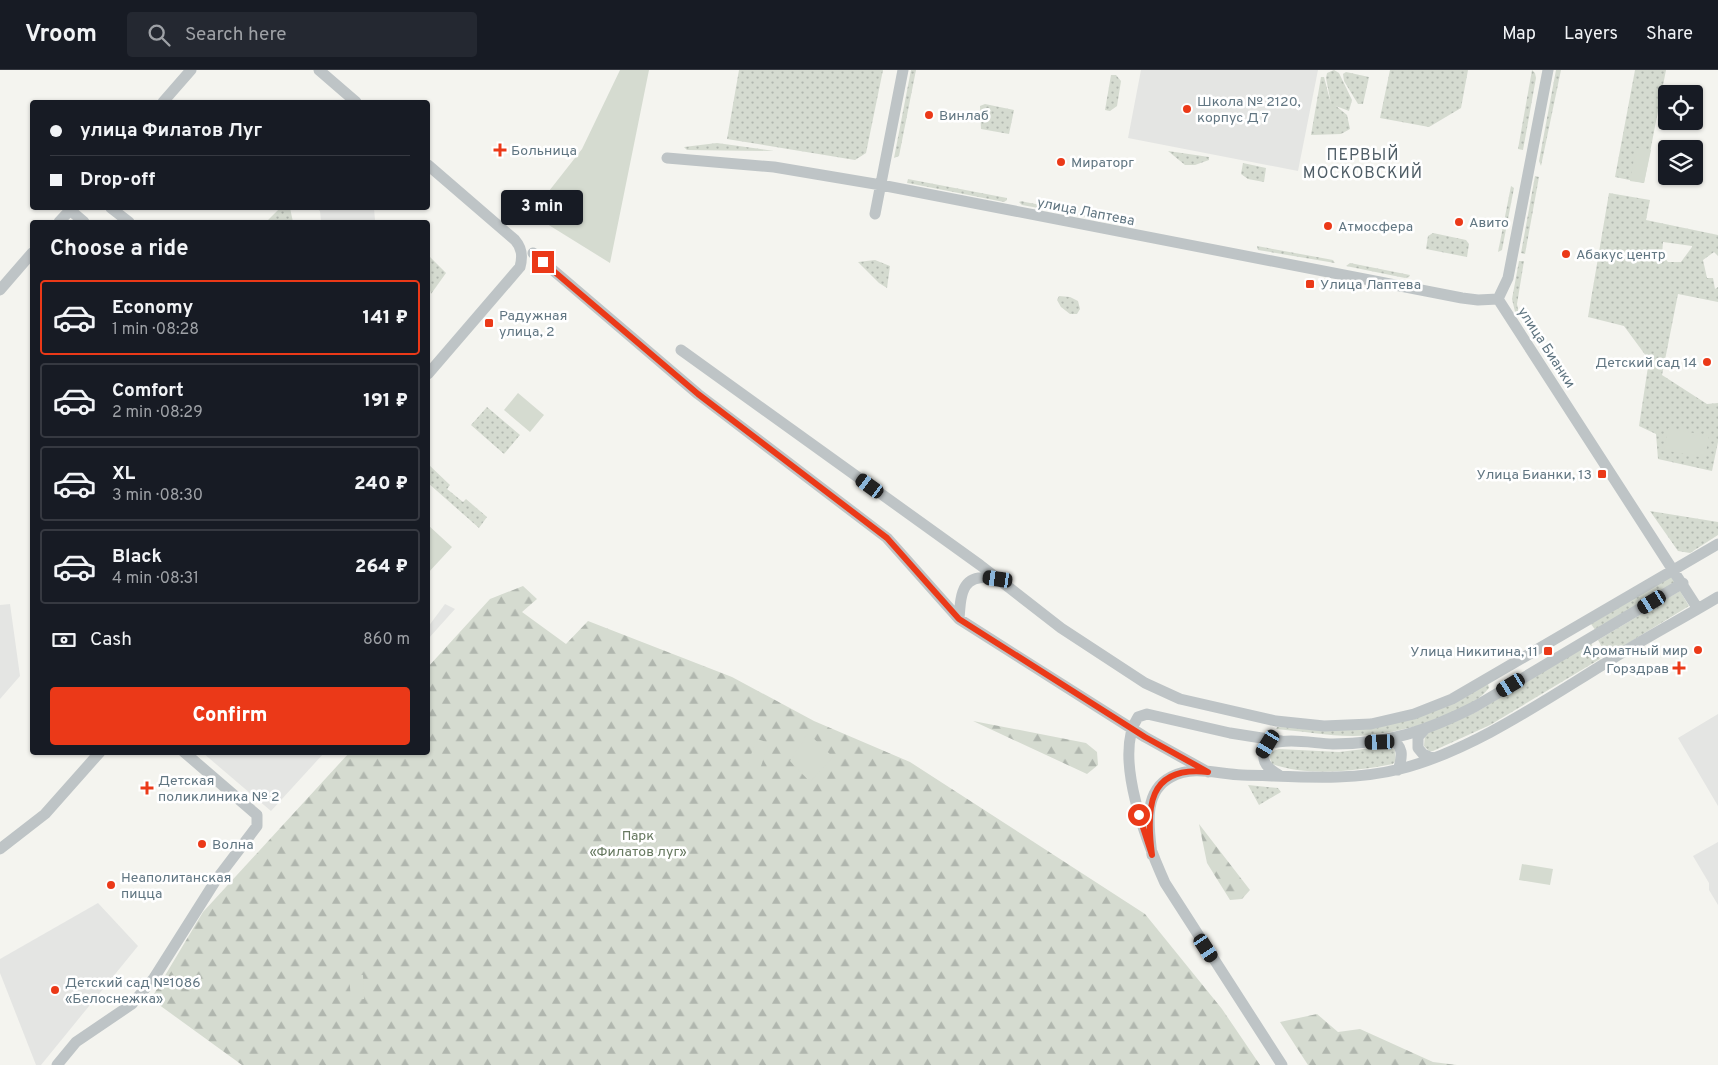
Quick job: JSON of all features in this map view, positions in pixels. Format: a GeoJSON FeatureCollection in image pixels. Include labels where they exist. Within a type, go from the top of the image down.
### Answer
{"type":"FeatureCollection","features":[{"type":"Feature","properties":{"kind":"street"},"geometry":{"type":"LineString","coordinates":[[165,100],[191,70]]}},
{"type":"Feature","properties":{"kind":"street"},"geometry":{"type":"LineString","coordinates":[[319,70],[354,100]]}},
{"type":"Feature","properties":{"kind":"street"},"geometry":{"type":"LineString","coordinates":[[875,214],[903,70]]}},
{"type":"Feature","properties":{"kind":"street"},"geometry":{"type":"LineString","coordinates":[[1498,299],[1508,278],[1548,70]]}},
{"type":"Feature","properties":{"kind":"street","name":"улица Лаптева"},"geometry":{"type":"LineString","coordinates":[[668,158],[774,167],[881,185],[1454,297],[1478,300],[1498,299]]}},
{"type":"Feature","properties":{"kind":"street"},"geometry":{"type":"LineString","coordinates":[[430,167],[514,239],[527,255],[698,394],[887,538],[959,619],[1145,737],[1208,772]]}},
{"type":"Feature","properties":{"kind":"street"},"geometry":{"type":"LineString","coordinates":[[61,220],[70,210]]}},
{"type":"Feature","properties":{"kind":"street"},"geometry":{"type":"LineString","coordinates":[[72,210],[82,220]]}},
{"type":"Feature","properties":{"kind":"street"},"geometry":{"type":"LineString","coordinates":[[114,210],[127,220]]}},
{"type":"Feature","properties":{"kind":"street"},"geometry":{"type":"LineString","coordinates":[[0,290],[30,255]]}},
{"type":"Feature","properties":{"kind":"street"},"geometry":{"type":"LineString","coordinates":[[430,372],[516,271],[527,255]]}},
{"type":"Feature","properties":{"kind":"street","name":"улица Бианки"},"geometry":{"type":"LineString","coordinates":[[1498,299],[1698,609]]}},
{"type":"Feature","properties":{"kind":"street"},"geometry":{"type":"LineString","coordinates":[[681,350],[998,579],[1061,628],[1146,683],[1180,699],[1276,721],[1324,726],[1371,724],[1414,714],[1452,699],[1718,544]]}},
{"type":"Feature","properties":{"kind":"street"},"geometry":{"type":"LineString","coordinates":[[959,619],[963,588],[971,580],[981,576],[998,579]]}},
{"type":"Feature","properties":{"kind":"street"},"geometry":{"type":"LineString","coordinates":[[1282,1065],[1165,883],[1152,855],[1140,822],[1133,789],[1130,732],[1138,717],[1147,714],[1157,715],[1230,733],[1281,741],[1332,744],[1380,742],[1442,723],[1494,695],[1683,583]]}},
{"type":"Feature","properties":{"kind":"street"},"geometry":{"type":"LineString","coordinates":[[1152,855],[1148,825],[1150,802],[1160,784],[1179,773],[1208,772],[1240,775],[1330,777],[1398,770],[1432,758],[1512,720],[1718,597]]}},
{"type":"Feature","properties":{"kind":"street"},"geometry":{"type":"LineString","coordinates":[[1494,695],[1497,683],[1514,662]]}},
{"type":"Feature","properties":{"kind":"street"},"geometry":{"type":"LineString","coordinates":[[1425,728],[1418,737],[1418,748],[1423,754],[1432,758]]}},
{"type":"Feature","properties":{"kind":"street"},"geometry":{"type":"LineString","coordinates":[[1389,739],[1402,749],[1402,758],[1398,770]]}},
{"type":"Feature","properties":{"kind":"street"},"geometry":{"type":"LineString","coordinates":[[1279,775],[1267,768],[1263,753],[1268,744],[1281,741]]}},
{"type":"Feature","properties":{"kind":"street"},"geometry":{"type":"LineString","coordinates":[[0,849],[41,819],[97,755]]}},
{"type":"Feature","properties":{"kind":"street"},"geometry":{"type":"LineString","coordinates":[[57,1065],[76,1042],[132,1004],[142,993],[154,978],[216,880],[257,826],[257,815],[187,755]]}},
{"type":"Feature","properties":{"kind":"shaded area"},"geometry":{"type":"Polygon","coordinates":[[[1141,70],[1318,70],[1298,171],[1128,138],[1141,70]]]}},
{"type":"Feature","properties":{"kind":"shaded area"},"geometry":{"type":"Polygon","coordinates":[[[319,210],[374,210],[375,220],[321,220],[319,210]]]}},
{"type":"Feature","properties":{"kind":"shaded area"},"geometry":{"type":"Polygon","coordinates":[[[10,604],[20,676],[0,699],[0,605],[10,604]]]}},
{"type":"Feature","properties":{"kind":"shaded area"},"geometry":{"type":"Polygon","coordinates":[[[445,604],[455,609],[430,637],[430,624],[445,604]]]}},
{"type":"Feature","properties":{"kind":"shaded area"},"geometry":{"type":"Polygon","coordinates":[[[1718,714],[1718,806],[1678,738],[1718,714]]]}},
{"type":"Feature","properties":{"kind":"shaded area"},"geometry":{"type":"Polygon","coordinates":[[[205,755],[322,755],[271,811],[205,755]]]}},
{"type":"Feature","properties":{"kind":"shaded area"},"geometry":{"type":"Polygon","coordinates":[[[1718,842],[1718,905],[1709,890],[1709,883],[1693,856],[1718,842]]]}},
{"type":"Feature","properties":{"kind":"shaded area","name":"Детский сад №1086 «Белоснежка»"},"geometry":{"type":"Polygon","coordinates":[[[98,903],[138,946],[41,1065],[36,1065],[0,973],[0,959],[98,903]]]}},
{"type":"Feature","properties":{"kind":"green space"},"geometry":{"type":"Polygon","coordinates":[[[620,70],[649,70],[610,263],[531,214],[582,149],[620,70]]]}},
{"type":"Feature","properties":{"kind":"green space"},"geometry":{"type":"Polygon","coordinates":[[[739,70],[883,70],[866,153],[855,160],[727,139],[739,70]]]}},
{"type":"Feature","properties":{"kind":"green space"},"geometry":{"type":"Polygon","coordinates":[[[911,70],[916,70],[899,156],[894,158],[911,70]]]}},
{"type":"Feature","properties":{"kind":"green space"},"geometry":{"type":"Polygon","coordinates":[[[1334,70],[1339,73],[1352,100],[1349,111],[1336,106],[1347,115],[1350,129],[1341,134],[1311,135],[1321,77],[1324,77],[1331,104],[1326,78],[1327,73],[1334,70]]]}},
{"type":"Feature","properties":{"kind":"green space"},"geometry":{"type":"Polygon","coordinates":[[[1390,70],[1468,70],[1461,108],[1429,127],[1380,118],[1390,70]]]}},
{"type":"Feature","properties":{"kind":"green space"},"geometry":{"type":"Polygon","coordinates":[[[1532,70],[1536,78],[1523,150],[1518,149],[1532,70]]]}},
{"type":"Feature","properties":{"kind":"green space"},"geometry":{"type":"Polygon","coordinates":[[[1556,70],[1561,70],[1541,166],[1539,161],[1556,70]]]}},
{"type":"Feature","properties":{"kind":"green space"},"geometry":{"type":"Polygon","coordinates":[[[1635,70],[1666,70],[1663,85],[1658,85],[1658,111],[1644,183],[1615,177],[1635,70]]]}},
{"type":"Feature","properties":{"kind":"green space"},"geometry":{"type":"Polygon","coordinates":[[[1346,72],[1369,77],[1363,104],[1358,104],[1344,81],[1343,74],[1346,72]]]}},
{"type":"Feature","properties":{"kind":"green space"},"geometry":{"type":"Polygon","coordinates":[[[1111,75],[1116,75],[1121,81],[1117,106],[1110,111],[1105,110],[1111,75]]]}},
{"type":"Feature","properties":{"kind":"green space"},"geometry":{"type":"Polygon","coordinates":[[[985,104],[1014,110],[1009,134],[981,129],[980,106],[985,104]]]}},
{"type":"Feature","properties":{"kind":"green space"},"geometry":{"type":"Polygon","coordinates":[[[717,143],[774,151],[687,150],[684,147],[717,143]]]}},
{"type":"Feature","properties":{"kind":"green space"},"geometry":{"type":"Polygon","coordinates":[[[1636,148],[1651,150],[1644,183],[1630,181],[1636,148]]]}},
{"type":"Feature","properties":{"kind":"green space"},"geometry":{"type":"Polygon","coordinates":[[[1168,151],[1209,157],[1209,160],[1195,165],[1185,165],[1168,151]]]}},
{"type":"Feature","properties":{"kind":"green space"},"geometry":{"type":"Polygon","coordinates":[[[1243,163],[1266,168],[1264,182],[1248,179],[1241,174],[1243,163]]]}},
{"type":"Feature","properties":{"kind":"green space"},"geometry":{"type":"Polygon","coordinates":[[[1535,176],[1539,177],[1525,254],[1521,253],[1535,176]]]}},
{"type":"Feature","properties":{"kind":"green space"},"geometry":{"type":"Polygon","coordinates":[[[908,179],[1007,198],[1007,200],[1004,202],[907,183],[908,179]]]}},
{"type":"Feature","properties":{"kind":"green space"},"geometry":{"type":"Polygon","coordinates":[[[1511,186],[1514,188],[1502,250],[1498,252],[1511,186]]]}},
{"type":"Feature","properties":{"kind":"green space"},"geometry":{"type":"Polygon","coordinates":[[[1609,193],[1650,200],[1646,220],[1718,235],[1718,256],[1714,252],[1703,260],[1707,278],[1713,278],[1715,289],[1718,287],[1718,302],[1678,294],[1662,375],[1707,404],[1718,403],[1718,442],[1712,471],[1658,459],[1656,434],[1639,426],[1649,360],[1624,326],[1588,317],[1609,193]],[[1663,242],[1662,255],[1668,262],[1681,262],[1692,246],[1663,242]]]}},
{"type":"Feature","properties":{"kind":"green space"},"geometry":{"type":"Polygon","coordinates":[[[1022,201],[1126,221],[1125,224],[1022,205],[1019,202],[1022,201]]]}},
{"type":"Feature","properties":{"kind":"green space"},"geometry":{"type":"Polygon","coordinates":[[[278,210],[290,210],[293,220],[268,220],[278,210]]]}},
{"type":"Feature","properties":{"kind":"green space"},"geometry":{"type":"Polygon","coordinates":[[[1433,233],[1466,240],[1469,244],[1467,257],[1426,249],[1428,236],[1433,233]]]}},
{"type":"Feature","properties":{"kind":"green space"},"geometry":{"type":"Polygon","coordinates":[[[1257,246],[1333,260],[1335,263],[1258,250],[1257,246]]]}},
{"type":"Feature","properties":{"kind":"green space"},"geometry":{"type":"Polygon","coordinates":[[[430,257],[446,273],[431,294],[430,290],[430,257]]]}},
{"type":"Feature","properties":{"kind":"green space"},"geometry":{"type":"Polygon","coordinates":[[[875,260],[890,266],[887,288],[879,283],[858,262],[875,260]]]}},
{"type":"Feature","properties":{"kind":"green space"},"geometry":{"type":"Polygon","coordinates":[[[1519,261],[1524,261],[1517,304],[1519,315],[1516,316],[1512,299],[1519,261]]]}},
{"type":"Feature","properties":{"kind":"green space"},"geometry":{"type":"Polygon","coordinates":[[[1350,263],[1410,275],[1405,278],[1346,266],[1350,263]]]}},
{"type":"Feature","properties":{"kind":"green space"},"geometry":{"type":"Polygon","coordinates":[[[1059,296],[1070,297],[1078,301],[1080,309],[1077,314],[1070,314],[1061,307],[1057,300],[1059,296]]]}},
{"type":"Feature","properties":{"kind":"green space"},"geometry":{"type":"Polygon","coordinates":[[[518,393],[544,415],[530,432],[504,410],[518,393]]]}},
{"type":"Feature","properties":{"kind":"green space"},"geometry":{"type":"Polygon","coordinates":[[[487,407],[520,435],[504,454],[471,425],[487,407]]]}},
{"type":"Feature","properties":{"kind":"green space"},"geometry":{"type":"Polygon","coordinates":[[[1668,428],[1709,436],[1705,458],[1664,450],[1668,428]]]}},
{"type":"Feature","properties":{"kind":"green space"},"geometry":{"type":"Polygon","coordinates":[[[430,466],[450,485],[447,489],[463,502],[466,499],[487,517],[479,528],[430,485],[430,466]]]}},
{"type":"Feature","properties":{"kind":"green space"},"geometry":{"type":"Polygon","coordinates":[[[1650,511],[1718,522],[1718,535],[1690,553],[1678,551],[1650,511]]]}},
{"type":"Feature","properties":{"kind":"green space"},"geometry":{"type":"Polygon","coordinates":[[[430,527],[452,547],[430,571],[430,527]]]}},
{"type":"Feature","properties":{"kind":"green space"},"geometry":{"type":"Polygon","coordinates":[[[1671,576],[1675,582],[1596,631],[1591,624],[1671,576]]]}},
{"type":"Feature","properties":{"kind":"green space","name":"Парк «Филатов луг»"},"geometry":{"type":"Polygon","coordinates":[[[523,586],[537,599],[522,612],[566,644],[588,621],[732,677],[814,721],[910,762],[1145,914],[1222,1009],[1260,1065],[242,1065],[151,999],[203,912],[347,755],[430,755],[430,665],[490,599],[523,586]]]}},
{"type":"Feature","properties":{"kind":"green space"},"geometry":{"type":"Polygon","coordinates":[[[1680,591],[1689,606],[1607,656],[1598,640],[1680,591]]]}},
{"type":"Feature","properties":{"kind":"green space"},"geometry":{"type":"Polygon","coordinates":[[[1591,643],[1600,659],[1490,725],[1433,751],[1429,751],[1424,746],[1425,734],[1478,711],[1591,643]]]}},
{"type":"Feature","properties":{"kind":"green space"},"geometry":{"type":"Polygon","coordinates":[[[1488,684],[1489,688],[1478,699],[1463,708],[1445,717],[1407,729],[1353,736],[1276,729],[1277,727],[1370,728],[1488,684]]]}},
{"type":"Feature","properties":{"kind":"green space"},"geometry":{"type":"Polygon","coordinates":[[[973,721],[1086,743],[1097,752],[1098,765],[1087,774],[973,721]]]}},
{"type":"Feature","properties":{"kind":"green space"},"geometry":{"type":"Polygon","coordinates":[[[808,733],[833,757],[810,782],[790,761],[808,733]]]}},
{"type":"Feature","properties":{"kind":"green space"},"geometry":{"type":"Polygon","coordinates":[[[757,739],[769,743],[760,769],[747,765],[757,739]]]}},
{"type":"Feature","properties":{"kind":"green space"},"geometry":{"type":"Polygon","coordinates":[[[1389,746],[1395,750],[1396,760],[1393,764],[1348,771],[1317,772],[1287,768],[1272,764],[1269,755],[1279,749],[1339,752],[1389,746]]]}},
{"type":"Feature","properties":{"kind":"green space"},"geometry":{"type":"Polygon","coordinates":[[[1248,785],[1278,788],[1281,792],[1259,805],[1248,785]]]}},
{"type":"Feature","properties":{"kind":"green space"},"geometry":{"type":"Polygon","coordinates":[[[1199,824],[1250,890],[1242,899],[1230,900],[1207,863],[1199,824]]]}},
{"type":"Feature","properties":{"kind":"green space"},"geometry":{"type":"Polygon","coordinates":[[[1522,864],[1553,869],[1550,885],[1519,880],[1522,864]]]}},
{"type":"Feature","properties":{"kind":"green space"},"geometry":{"type":"Polygon","coordinates":[[[349,975],[363,975],[364,999],[351,1000],[349,975]]]}},
{"type":"Feature","properties":{"kind":"green space"},"geometry":{"type":"Polygon","coordinates":[[[1317,1014],[1338,1032],[1360,1029],[1433,1062],[1457,1065],[1308,1065],[1280,1022],[1317,1014]]]}},
{"type":"Feature","properties":{"kind":"place","name":"Школа № 2120, корпус Д 7"},"geometry":{"type":"Point","coordinates":[1187,109]}},
{"type":"Feature","properties":{"kind":"place","name":"Винлаб"},"geometry":{"type":"Point","coordinates":[929,115]}},
{"type":"Feature","properties":{"kind":"place","name":"Больница"},"geometry":{"type":"Point","coordinates":[500,150]}},
{"type":"Feature","properties":{"kind":"place","name":"Мираторг"},"geometry":{"type":"Point","coordinates":[1061,162]}},
{"type":"Feature","properties":{"kind":"place","name":"Авито"},"geometry":{"type":"Point","coordinates":[1459,222]}},
{"type":"Feature","properties":{"kind":"place","name":"Атмосфера"},"geometry":{"type":"Point","coordinates":[1328,226]}},
{"type":"Feature","properties":{"kind":"place","name":"Абакус центр"},"geometry":{"type":"Point","coordinates":[1566,254]}},
{"type":"Feature","properties":{"kind":"place","name":"Улица Лаптева"},"geometry":{"type":"Point","coordinates":[1310,284]}},
{"type":"Feature","properties":{"kind":"place","name":"Радужная улица, 2"},"geometry":{"type":"Point","coordinates":[489,323]}},
{"type":"Feature","properties":{"kind":"place","name":"Детский сад 14"},"geometry":{"type":"Point","coordinates":[1707,362]}},
{"type":"Feature","properties":{"kind":"place","name":"Улица Бианки, 13"},"geometry":{"type":"Point","coordinates":[1602,474]}},
{"type":"Feature","properties":{"kind":"place","name":"Ароматный мир"},"geometry":{"type":"Point","coordinates":[1698,650]}},
{"type":"Feature","properties":{"kind":"place","name":"Улица Никитина, 11"},"geometry":{"type":"Point","coordinates":[1548,651]}},
{"type":"Feature","properties":{"kind":"place","name":"Горздрав"},"geometry":{"type":"Point","coordinates":[1679,668]}},
{"type":"Feature","properties":{"kind":"place","name":"Детская поликлиника № 2"},"geometry":{"type":"Point","coordinates":[147,788]}},
{"type":"Feature","properties":{"kind":"place","name":"Волна"},"geometry":{"type":"Point","coordinates":[202,844]}},
{"type":"Feature","properties":{"kind":"place","name":"Неаполитанская пицца"},"geometry":{"type":"Point","coordinates":[111,885]}},
{"type":"Feature","properties":{"kind":"place","name":"Детский сад №1086 «Белоснежка»"},"geometry":{"type":"Point","coordinates":[55,990]}},
{"type":"Feature","properties":{"kind":"district","name":"ПЕРВЫЙ МОСКОВСКИЙ"},"geometry":{"type":"Point","coordinates":[1363,163]}},
{"type":"Feature","properties":{"kind":"route"},"geometry":{"type":"LineString","coordinates":[[543,262],[698,394],[887,538],[959,619],[1145,737],[1208,772],[1190,771],[1179,773],[1160,784],[1150,802],[1148,825],[1152,855],[1139,815]]}}]}
